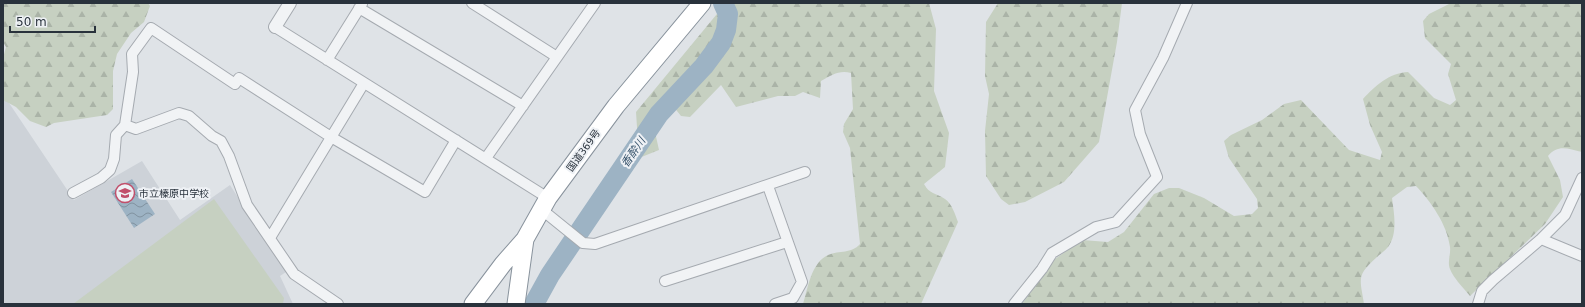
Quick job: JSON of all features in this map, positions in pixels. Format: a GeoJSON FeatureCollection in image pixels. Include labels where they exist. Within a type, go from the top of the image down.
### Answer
{"type":"FeatureCollection","features":[{"type":"Feature","properties":{"kind":"highway","name":"国道369号"},"geometry":{"type":"LineString","coordinates":[[473,304],[503,264],[525,239],[544,204],[616,106],[702,3]]}},
{"type":"Feature","properties":{"kind":"highway"},"geometry":{"type":"LineString","coordinates":[[516,304],[525,239]]}},
{"type":"Feature","properties":{"kind":"street"},"geometry":{"type":"LineString","coordinates":[[290,3],[275,28],[486,158],[544,204],[562,226],[583,243],[595,244],[768,186],[805,172]]}},
{"type":"Feature","properties":{"kind":"street"},"geometry":{"type":"LineString","coordinates":[[472,3],[557,57]]}},
{"type":"Feature","properties":{"kind":"street"},"geometry":{"type":"LineString","coordinates":[[1014,304],[1042,269],[1052,253],[1096,227],[1116,222],[1157,177],[1140,134],[1136,110],[1163,58],[1187,3]]}},
{"type":"Feature","properties":{"kind":"street"},"geometry":{"type":"LineString","coordinates":[[486,158],[557,57],[590,5]]}},
{"type":"Feature","properties":{"kind":"street"},"geometry":{"type":"LineString","coordinates":[[327,60],[361,6],[523,106]]}},
{"type":"Feature","properties":{"kind":"street"},"geometry":{"type":"LineString","coordinates":[[73,193],[109,172],[114,159],[116,135],[125,125],[133,72],[132,54],[151,28],[234,84],[239,78],[331,137],[425,192],[456,140]]}},
{"type":"Feature","properties":{"kind":"street"},"geometry":{"type":"LineString","coordinates":[[270,238],[364,83]]}},
{"type":"Feature","properties":{"kind":"street"},"geometry":{"type":"LineString","coordinates":[[125,125],[136,129],[179,113],[189,116],[212,136],[221,140],[229,156],[247,205],[294,274],[338,304]]}},
{"type":"Feature","properties":{"kind":"street"},"geometry":{"type":"LineString","coordinates":[[1478,304],[1482,291],[1541,239],[1565,215],[1582,178]]}},
{"type":"Feature","properties":{"kind":"street"},"geometry":{"type":"LineString","coordinates":[[768,186],[802,282],[793,298],[775,304]]}},
{"type":"Feature","properties":{"kind":"street"},"geometry":{"type":"LineString","coordinates":[[1541,239],[1582,256]]}},
{"type":"Feature","properties":{"kind":"street"},"geometry":{"type":"LineString","coordinates":[[665,281],[787,242]]}},
{"type":"Feature","properties":{"kind":"shaded area","name":"市立榛原中学校"},"geometry":{"type":"Polygon","coordinates":[[[3,94],[74,200],[142,161],[180,220],[230,185],[286,272],[280,276],[293,304],[3,304],[3,94]]]}},
{"type":"Feature","properties":{"kind":"green space"},"geometry":{"type":"Polygon","coordinates":[[[3,3],[148,3],[150,6],[144,22],[131,33],[117,54],[113,71],[113,109],[107,115],[54,123],[46,127],[30,121],[16,107],[3,100],[3,58],[6,47],[3,42],[3,3]]]}},
{"type":"Feature","properties":{"kind":"green space"},"geometry":{"type":"Polygon","coordinates":[[[726,3],[929,3],[936,29],[934,91],[949,133],[945,167],[924,184],[930,192],[942,197],[950,204],[958,222],[921,304],[803,304],[811,276],[822,259],[828,255],[849,251],[860,244],[850,148],[843,132],[844,124],[853,109],[851,73],[839,73],[821,81],[820,98],[803,92],[795,96],[778,96],[736,107],[721,85],[690,117],[681,116],[669,101],[651,114],[659,150],[639,158],[636,112],[726,3]]]}},
{"type":"Feature","properties":{"kind":"green space"},"geometry":{"type":"Polygon","coordinates":[[[998,3],[1122,3],[1117,42],[1099,142],[1064,182],[1025,202],[1009,205],[1001,199],[986,176],[985,131],[989,94],[985,76],[986,22],[998,3]]]}},
{"type":"Feature","properties":{"kind":"green space"},"geometry":{"type":"Polygon","coordinates":[[[1451,3],[1582,4],[1582,152],[1564,148],[1552,152],[1548,156],[1560,180],[1563,197],[1545,224],[1470,296],[1456,280],[1450,269],[1450,247],[1446,230],[1433,206],[1416,186],[1407,187],[1392,198],[1394,210],[1393,236],[1388,247],[1370,263],[1363,273],[1361,283],[1364,304],[1022,304],[1055,259],[1082,240],[1108,242],[1124,232],[1154,194],[1169,188],[1179,188],[1204,198],[1234,216],[1252,214],[1258,208],[1257,199],[1229,158],[1224,141],[1231,135],[1262,120],[1284,104],[1301,100],[1349,150],[1380,160],[1382,152],[1370,125],[1363,99],[1372,89],[1395,75],[1408,72],[1434,98],[1450,105],[1456,100],[1448,74],[1451,64],[1425,38],[1423,21],[1429,14],[1451,3]]]}},
{"type":"Feature","properties":{"kind":"green space"},"geometry":{"type":"Polygon","coordinates":[[[214,199],[284,298],[283,304],[73,304],[214,199]]]}},
{"type":"Feature","properties":{"kind":"water"},"geometry":{"type":"Polygon","coordinates":[[[132,179],[155,214],[134,228],[111,192],[132,179]]]}},
{"type":"Feature","properties":{"kind":"waterway","name":"香酔川"},"geometry":{"type":"LineString","coordinates":[[534,304],[550,275],[659,114],[704,66],[721,43],[726,30],[728,14],[723,3]]}},
{"type":"Feature","properties":{"kind":"place","name":"市立榛原中学校"},"geometry":{"type":"Point","coordinates":[125,193]}}]}
